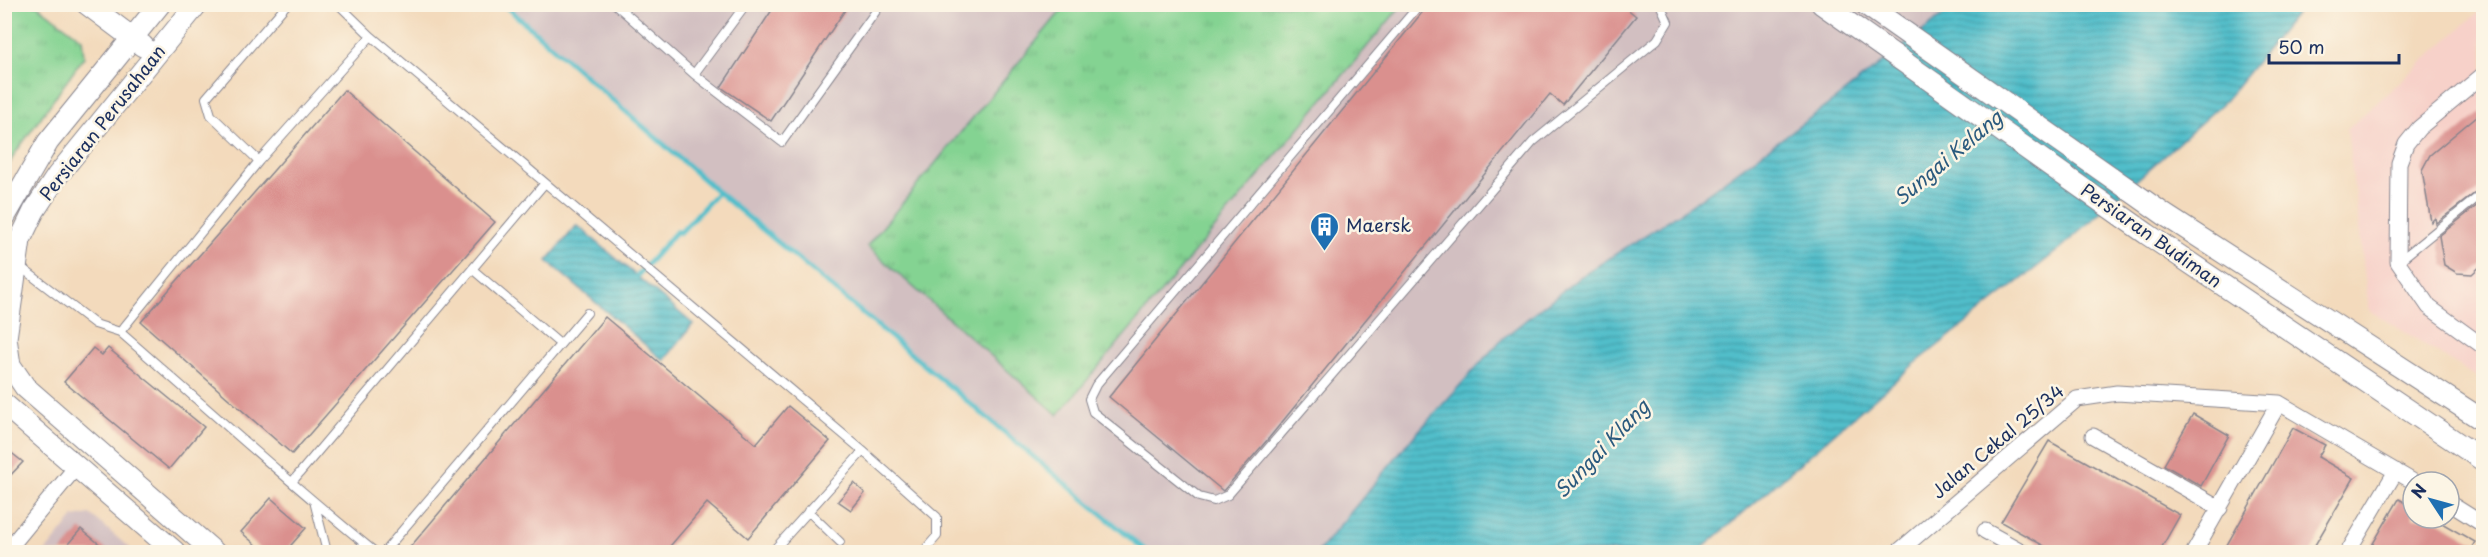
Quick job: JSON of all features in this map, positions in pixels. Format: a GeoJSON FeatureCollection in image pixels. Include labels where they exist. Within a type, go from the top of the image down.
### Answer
{"type":"FeatureCollection","features":[{"type":"Feature","properties":{"kind":"main road"},"geometry":{"type":"LineString","coordinates":[[87,4],[156,56]]}},
{"type":"Feature","properties":{"kind":"main road","name":"Persiaran Perusahaan"},"geometry":{"type":"LineString","coordinates":[[4,218],[48,142],[160,4]]}},
{"type":"Feature","properties":{"kind":"main road","name":"Persiaran Perusahaan"},"geometry":{"type":"LineString","coordinates":[[197,4],[57,176],[34,212],[20,240],[15,262],[6,338],[10,365],[25,387],[214,552]]}},
{"type":"Feature","properties":{"kind":"main road","name":"Persiaran Budiman"},"geometry":{"type":"LineString","coordinates":[[1865,4],[2165,215],[2484,421]]}},
{"type":"Feature","properties":{"kind":"main road","name":"Persiaran Budiman"},"geometry":{"type":"LineString","coordinates":[[1827,8],[2147,234],[2484,461]]}},
{"type":"Feature","properties":{"kind":"main road"},"geometry":{"type":"LineString","coordinates":[[4,404],[174,552]]}},
{"type":"Feature","properties":{"kind":"street"},"geometry":{"type":"LineString","coordinates":[[2480,339],[2429,307],[2398,262],[2399,163],[2406,144],[2419,128],[2484,74]]}},
{"type":"Feature","properties":{"kind":"street","name":"Jalan Cekal 25/34"},"geometry":{"type":"LineString","coordinates":[[1898,552],[2077,399],[2116,393],[2279,403]]}},
{"type":"Feature","properties":{"kind":"street"},"geometry":{"type":"LineString","coordinates":[[2195,552],[2279,403],[2401,474]]}},
{"type":"Feature","properties":{"kind":"street"},"geometry":{"type":"LineString","coordinates":[[2093,435],[2220,508]]}},
{"type":"Feature","properties":{"kind":"street"},"geometry":{"type":"LineString","coordinates":[[6,552],[76,467]]}},
{"type":"Feature","properties":{"kind":"street"},"geometry":{"type":"LineString","coordinates":[[2348,552],[2396,471]]}},
{"type":"Feature","properties":{"kind":"street"},"geometry":{"type":"LineString","coordinates":[[2461,511],[2484,525]]}},
{"type":"Feature","properties":{"kind":"street"},"geometry":{"type":"LineString","coordinates":[[1985,531],[2023,552]]}},
{"type":"Feature","properties":{"kind":"lane"},"geometry":{"type":"LineString","coordinates":[[260,161],[211,115],[207,98],[287,4]]}},
{"type":"Feature","properties":{"kind":"lane"},"geometry":{"type":"LineString","coordinates":[[338,4],[371,36],[863,451],[937,517],[937,536],[923,552]]}},
{"type":"Feature","properties":{"kind":"lane"},"geometry":{"type":"LineString","coordinates":[[615,4],[694,74],[782,142],[880,4]]}},
{"type":"Feature","properties":{"kind":"lane"},"geometry":{"type":"LineString","coordinates":[[694,74],[746,4]]}},
{"type":"Feature","properties":{"kind":"lane"},"geometry":{"type":"LineString","coordinates":[[1420,4],[1096,385],[1089,399],[1093,412],[1199,497],[1214,501],[1228,495],[1533,142],[1657,40],[1668,22],[1660,4]]}},
{"type":"Feature","properties":{"kind":"lane"},"geometry":{"type":"LineString","coordinates":[[120,333],[260,161],[371,36]]}},
{"type":"Feature","properties":{"kind":"lane"},"geometry":{"type":"LineString","coordinates":[[292,482],[545,183]]}},
{"type":"Feature","properties":{"kind":"lane"},"geometry":{"type":"LineString","coordinates":[[2398,262],[2484,192]]}},
{"type":"Feature","properties":{"kind":"lane"},"geometry":{"type":"LineString","coordinates":[[15,262],[95,324],[120,333],[315,504],[375,552]]}},
{"type":"Feature","properties":{"kind":"lane"},"geometry":{"type":"LineString","coordinates":[[472,269],[560,344]]}},
{"type":"Feature","properties":{"kind":"lane"},"geometry":{"type":"LineString","coordinates":[[384,552],[587,313]]}},
{"type":"Feature","properties":{"kind":"lane"},"geometry":{"type":"LineString","coordinates":[[772,552],[863,451]]}},
{"type":"Feature","properties":{"kind":"lane"},"geometry":{"type":"LineString","coordinates":[[315,504],[327,552]]}},
{"type":"Feature","properties":{"kind":"lane"},"geometry":{"type":"LineString","coordinates":[[808,511],[840,542]]}},
{"type":"Feature","properties":{"kind":"shaded area"},"geometry":{"type":"Polygon","coordinates":[[[503,5],[1956,5],[1837,98],[1686,209],[1580,277],[1502,339],[1406,445],[1318,552],[1147,552],[718,192],[503,5]]]}},
{"type":"Feature","properties":{"kind":"shaded area"},"geometry":{"type":"Polygon","coordinates":[[[2483,8],[2483,381],[2369,310],[2347,129],[2483,8]]]}},
{"type":"Feature","properties":{"kind":"shaded area"},"geometry":{"type":"Polygon","coordinates":[[[90,514],[134,552],[45,552],[74,517],[90,514]]]}},
{"type":"Feature","properties":{"kind":"green space"},"geometry":{"type":"Polygon","coordinates":[[[5,4],[37,5],[82,39],[84,57],[14,155],[5,173],[5,4]]]}},
{"type":"Feature","properties":{"kind":"green space"},"geometry":{"type":"Polygon","coordinates":[[[1066,5],[1402,5],[1058,415],[867,246],[1066,5]]]}},
{"type":"Feature","properties":{"kind":"water"},"geometry":{"type":"Polygon","coordinates":[[[1956,5],[2303,5],[2225,101],[2061,248],[1912,366],[1698,552],[1318,552],[1406,445],[1502,339],[1580,277],[1686,209],[1837,98],[1956,5]]]}},
{"type":"Feature","properties":{"kind":"water"},"geometry":{"type":"Polygon","coordinates":[[[577,225],[693,324],[664,361],[547,261],[577,225]]]}},
{"type":"Feature","properties":{"kind":"building"},"geometry":{"type":"Polygon","coordinates":[[[776,4],[849,4],[771,121],[721,87],[776,4]]]}},
{"type":"Feature","properties":{"kind":"building","name":"Maersk"},"geometry":{"type":"Polygon","coordinates":[[[1429,4],[1621,4],[1636,16],[1563,105],[1550,94],[1269,438],[1223,491],[1109,397],[1429,4]]]}},
{"type":"Feature","properties":{"kind":"building"},"geometry":{"type":"Polygon","coordinates":[[[344,90],[495,222],[292,454],[141,322],[344,90]]]}},
{"type":"Feature","properties":{"kind":"building"},"geometry":{"type":"Polygon","coordinates":[[[2484,110],[2484,186],[2436,223],[2435,218],[2431,222],[2422,170],[2430,155],[2484,110]]]}},
{"type":"Feature","properties":{"kind":"building"},"geometry":{"type":"Polygon","coordinates":[[[2484,200],[2484,263],[2472,274],[2457,273],[2444,265],[2439,236],[2484,200]]]}},
{"type":"Feature","properties":{"kind":"building"},"geometry":{"type":"Polygon","coordinates":[[[605,317],[756,444],[788,406],[830,441],[748,538],[707,503],[665,552],[406,552],[605,317]]]}},
{"type":"Feature","properties":{"kind":"building"},"geometry":{"type":"Polygon","coordinates":[[[93,348],[102,355],[108,348],[204,427],[169,469],[64,382],[93,348]]]}},
{"type":"Feature","properties":{"kind":"building"},"geometry":{"type":"Polygon","coordinates":[[[2193,414],[2229,435],[2201,486],[2164,465],[2193,414]]]}},
{"type":"Feature","properties":{"kind":"building"},"geometry":{"type":"Polygon","coordinates":[[[2293,428],[2325,445],[2318,457],[2354,478],[2311,552],[2223,552],[2293,428]]]}},
{"type":"Feature","properties":{"kind":"building"},"geometry":{"type":"Polygon","coordinates":[[[2049,441],[2180,515],[2159,552],[2055,552],[2001,522],[2049,441]]]}},
{"type":"Feature","properties":{"kind":"building"},"geometry":{"type":"Polygon","coordinates":[[[4,447],[23,462],[4,482],[4,447]]]}},
{"type":"Feature","properties":{"kind":"building"},"geometry":{"type":"Polygon","coordinates":[[[854,483],[865,493],[851,510],[838,501],[854,483]]]}},
{"type":"Feature","properties":{"kind":"building"},"geometry":{"type":"Polygon","coordinates":[[[271,498],[306,528],[285,552],[264,552],[241,532],[271,498]]]}},
{"type":"Feature","properties":{"kind":"building"},"geometry":{"type":"Polygon","coordinates":[[[2399,499],[2401,500],[2401,530],[2454,530],[2475,542],[2469,552],[2368,552],[2399,499]]]}},
{"type":"Feature","properties":{"kind":"building"},"geometry":{"type":"Polygon","coordinates":[[[81,529],[109,552],[61,552],[81,529]]]}},
{"type":"Feature","properties":{"kind":"waterway"},"geometry":{"type":"LineString","coordinates":[[503,4],[718,192],[1147,552]]}},
{"type":"Feature","properties":{"kind":"waterway"},"geometry":{"type":"LineString","coordinates":[[637,276],[677,231],[680,233],[718,192]]}},
{"type":"Feature","properties":{"kind":"place","name":"Maersk"},"geometry":{"type":"Point","coordinates":[1325,252]}},
{"type":"Feature","properties":{"kind":"water label","name":"Sungai Kelang"},"geometry":{"type":"Point","coordinates":[1948,158]}},
{"type":"Feature","properties":{"kind":"water label","name":"Sungai Klang"},"geometry":{"type":"Point","coordinates":[1602,449]}}]}
